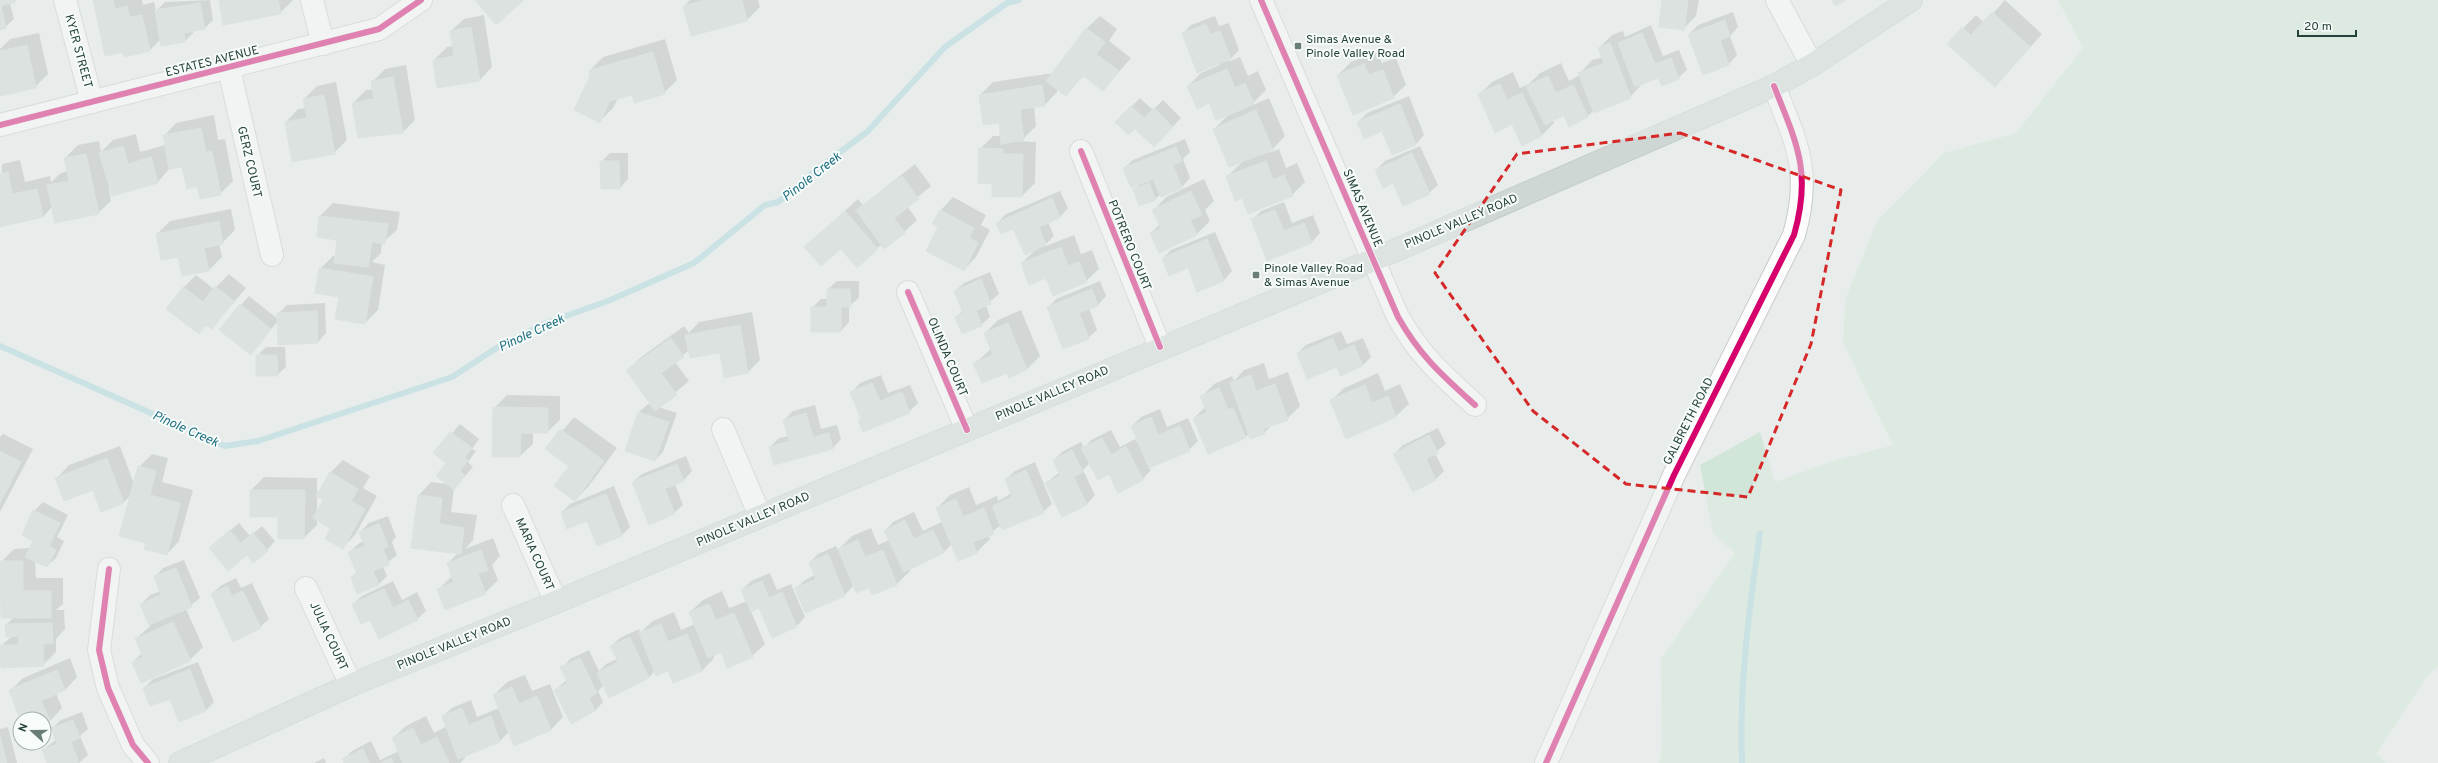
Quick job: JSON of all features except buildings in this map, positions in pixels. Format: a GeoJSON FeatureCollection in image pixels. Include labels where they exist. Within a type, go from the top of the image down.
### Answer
{"type":"FeatureCollection","features":[{"type":"Feature","properties":{"kind":"main road","name":"PINOLE VALLEY ROAD"},"geometry":{"type":"LineString","coordinates":[[180,763],[351,685],[556,602],[967,430],[1160,347],[1373,260],[1774,86],[1812,65],[1911,0]]}},
{"type":"Feature","properties":{"kind":"street","name":"KYER STREET"},"geometry":{"type":"LineString","coordinates":[[65,0],[92,102]]}},
{"type":"Feature","properties":{"kind":"street"},"geometry":{"type":"LineString","coordinates":[[312,0],[323,44]]}},
{"type":"Feature","properties":{"kind":"street","name":"ESTATES AVENUE"},"geometry":{"type":"LineString","coordinates":[[0,125],[229,69],[378,29],[421,0]]}},
{"type":"Feature","properties":{"kind":"street","name":"SIMAS AVENUE"},"geometry":{"type":"LineString","coordinates":[[1261,0],[1398,317],[1414,344],[1431,365],[1474,405]]}},
{"type":"Feature","properties":{"kind":"street"},"geometry":{"type":"LineString","coordinates":[[1777,0],[1812,65]]}},
{"type":"Feature","properties":{"kind":"street","name":"GERZ COURT"},"geometry":{"type":"LineString","coordinates":[[229,69],[272,255]]}},
{"type":"Feature","properties":{"kind":"street","name":"GALBRETH ROAD"},"geometry":{"type":"LineString","coordinates":[[1546,763],[1674,475],[1794,235],[1800,212],[1802,165],[1794,136],[1774,86]]}},
{"type":"Feature","properties":{"kind":"street","name":"POTRERO COURT"},"geometry":{"type":"LineString","coordinates":[[1081,151],[1160,347]]}},
{"type":"Feature","properties":{"kind":"street","name":"OLINDA COURT"},"geometry":{"type":"LineString","coordinates":[[908,292],[967,430]]}},
{"type":"Feature","properties":{"kind":"street"},"geometry":{"type":"LineString","coordinates":[[723,429],[760,516]]}},
{"type":"Feature","properties":{"kind":"street","name":"MARIA COURT"},"geometry":{"type":"LineString","coordinates":[[513,505],[556,602]]}},
{"type":"Feature","properties":{"kind":"street"},"geometry":{"type":"LineString","coordinates":[[109,569],[99,650],[108,688],[133,745],[148,763]]}},
{"type":"Feature","properties":{"kind":"street","name":"JULIA COURT"},"geometry":{"type":"LineString","coordinates":[[306,588],[351,685]]}},
{"type":"Feature","properties":{"kind":"highlighted area"},"geometry":{"type":"Polygon","coordinates":[[[1680,133],[1841,190],[1811,344],[1748,497],[1626,484],[1533,411],[1435,273],[1517,154],[1680,133]]]}},
{"type":"Feature","properties":{"kind":"green space"},"geometry":{"type":"Polygon","coordinates":[[[2058,0],[2438,0],[2438,666],[2428,675],[2376,754],[2387,763],[1659,763],[1662,749],[1661,659],[1735,553],[1713,533],[1700,465],[1760,432],[1775,482],[1830,462],[1893,445],[1843,343],[1846,297],[1878,220],[1944,153],[2016,133],[2083,48],[2058,0]]]}},
{"type":"Feature","properties":{"kind":"waterway","name":"Pinole Creek"},"geometry":{"type":"LineString","coordinates":[[0,346],[225,446],[258,441],[452,377],[495,349],[546,323],[608,301],[694,263],[765,205],[778,202],[811,174],[867,132],[945,47],[1007,3],[1019,0]]}},
{"type":"Feature","properties":{"kind":"waterway"},"geometry":{"type":"LineString","coordinates":[[1742,763],[1741,734],[1743,676],[1752,590],[1760,533]]}},
{"type":"Feature","properties":{"kind":"cycle path"},"geometry":{"type":"LineString","coordinates":[[0,125],[379,29],[421,0]]}},
{"type":"Feature","properties":{"kind":"cycle path"},"geometry":{"type":"LineString","coordinates":[[1261,0],[1398,317],[1406,331],[1423,354],[1475,405]]}},
{"type":"Feature","properties":{"kind":"cycle path"},"geometry":{"type":"LineString","coordinates":[[1546,763],[1674,475],[1794,235],[1802,193],[1802,175],[1795,142],[1774,86]]}},
{"type":"Feature","properties":{"kind":"cycle path"},"geometry":{"type":"LineString","coordinates":[[1081,151],[1160,347]]}},
{"type":"Feature","properties":{"kind":"cycle path"},"geometry":{"type":"LineString","coordinates":[[908,292],[967,430]]}},
{"type":"Feature","properties":{"kind":"cycle path"},"geometry":{"type":"LineString","coordinates":[[109,569],[99,650],[108,688],[133,745],[148,763]]}},
{"type":"Feature","properties":{"kind":"place","name":"Simas Avenue & Pinole Valley Road"},"geometry":{"type":"Point","coordinates":[1298,46]}},
{"type":"Feature","properties":{"kind":"place","name":"Pinole Valley Road & Simas Avenue"},"geometry":{"type":"Point","coordinates":[1256,275]}}]}
